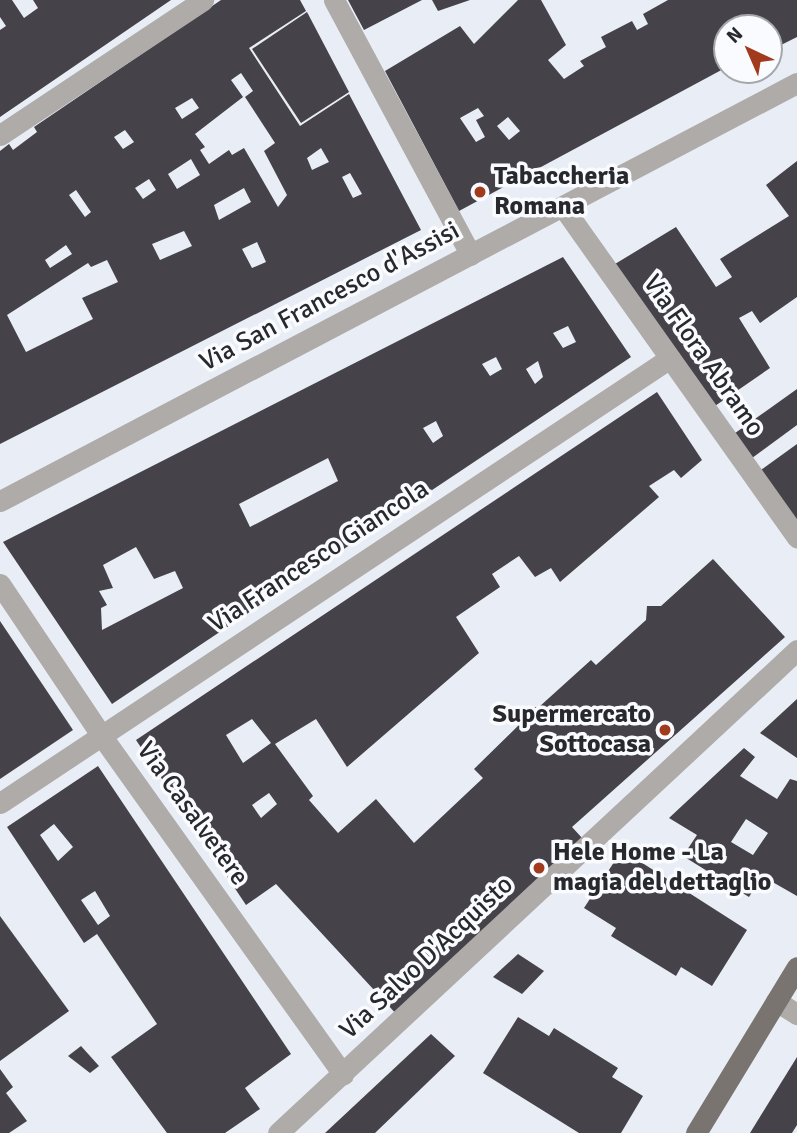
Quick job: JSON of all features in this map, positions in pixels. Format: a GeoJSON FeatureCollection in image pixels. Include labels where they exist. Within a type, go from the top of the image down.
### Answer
{"type":"FeatureCollection","features":[{"type":"Feature","properties":{"kind":"main road"},"geometry":{"type":"LineString","coordinates":[[696,1133],[797,967]]}},
{"type":"Feature","properties":{"kind":"street"},"geometry":{"type":"LineString","coordinates":[[0,135],[203,0]]}},
{"type":"Feature","properties":{"kind":"street"},"geometry":{"type":"LineString","coordinates":[[334,0],[471,255]]}},
{"type":"Feature","properties":{"kind":"street","name":"Via San Francesco d'Assisi"},"geometry":{"type":"LineString","coordinates":[[0,501],[797,83]]}},
{"type":"Feature","properties":{"kind":"street","name":"Via Flora Abramo"},"geometry":{"type":"LineString","coordinates":[[563,206],[797,538]]}},
{"type":"Feature","properties":{"kind":"street","name":"Via Francesco Giancola"},"geometry":{"type":"LineString","coordinates":[[0,803],[670,358]]}},
{"type":"Feature","properties":{"kind":"street","name":"Via Casalvetere"},"geometry":{"type":"LineString","coordinates":[[0,584],[100,735],[343,1074]]}},
{"type":"Feature","properties":{"kind":"street","name":"Via Salvo D'Acquisto"},"geometry":{"type":"LineString","coordinates":[[278,1133],[797,650]]}},
{"type":"Feature","properties":{"kind":"street"},"geometry":{"type":"LineString","coordinates":[[776,1001],[797,1014]]}},
{"type":"Feature","properties":{"kind":"building"},"geometry":{"type":"Polygon","coordinates":[[[0,0],[12,0],[24,18],[38,8],[33,0],[171,0],[0,117],[0,30],[6,26],[0,17],[0,0]]]}},
{"type":"Feature","properties":{"kind":"building"},"geometry":{"type":"Polygon","coordinates":[[[221,0],[300,0],[306,11],[249,48],[300,126],[349,94],[421,230],[0,444],[0,151],[9,144],[13,150],[37,132],[34,127],[221,0]],[[241,73],[231,80],[243,97],[195,134],[205,147],[200,150],[209,164],[229,150],[232,155],[244,148],[278,207],[287,195],[264,151],[275,143],[245,97],[253,91],[241,73]],[[192,98],[175,108],[182,119],[199,108],[192,98]],[[125,130],[114,137],[123,149],[134,142],[125,130]],[[321,148],[307,158],[312,170],[329,162],[321,148]],[[191,159],[168,174],[177,189],[200,175],[191,159]],[[350,173],[342,177],[353,198],[362,194],[350,173]],[[149,179],[135,188],[143,199],[156,190],[149,179]],[[244,188],[214,205],[219,220],[251,202],[244,188]],[[76,190],[69,195],[85,217],[91,212],[76,190]],[[184,231],[152,244],[160,260],[192,246],[184,231]],[[257,242],[242,249],[252,268],[266,262],[257,242]],[[66,245],[45,260],[50,268],[72,254],[66,245]],[[107,260],[91,267],[88,263],[7,315],[26,352],[93,319],[82,298],[118,282],[107,260]]]}},
{"type":"Feature","properties":{"kind":"building"},"geometry":{"type":"Polygon","coordinates":[[[348,0],[422,0],[364,30],[348,0]]]}},
{"type":"Feature","properties":{"kind":"building"},"geometry":{"type":"Polygon","coordinates":[[[432,0],[470,0],[438,11],[432,0]]]}},
{"type":"Feature","properties":{"kind":"building"},"geometry":{"type":"Polygon","coordinates":[[[518,0],[541,0],[566,45],[548,60],[564,79],[584,66],[580,61],[606,47],[601,37],[632,21],[637,30],[648,24],[643,14],[668,0],[797,0],[797,37],[783,44],[783,14],[713,14],[713,75],[459,211],[385,71],[460,26],[474,44],[518,0]],[[478,108],[460,118],[476,142],[485,137],[476,120],[484,116],[478,108]],[[508,117],[497,126],[509,140],[520,131],[508,117]]]}},
{"type":"Feature","properties":{"kind":"building"},"geometry":{"type":"Polygon","coordinates":[[[307,12],[349,92],[301,123],[252,49],[307,12]]]}},
{"type":"Feature","properties":{"kind":"building"},"geometry":{"type":"Polygon","coordinates":[[[797,161],[797,297],[760,323],[752,311],[739,318],[770,368],[712,408],[615,264],[676,227],[716,287],[732,277],[720,259],[789,216],[766,185],[797,161]]]}},
{"type":"Feature","properties":{"kind":"building"},"geometry":{"type":"Polygon","coordinates":[[[563,257],[631,357],[112,704],[3,542],[563,257]],[[568,326],[553,333],[563,348],[576,342],[568,326]],[[496,357],[482,364],[490,376],[502,369],[496,357]],[[538,361],[526,369],[535,384],[543,377],[538,361]],[[436,421],[423,428],[433,443],[443,436],[436,421]],[[328,458],[239,504],[250,527],[338,481],[328,458]],[[136,547],[103,565],[113,588],[99,591],[107,605],[101,608],[102,630],[183,588],[175,571],[154,579],[136,547]]]}},
{"type":"Feature","properties":{"kind":"building"},"geometry":{"type":"Polygon","coordinates":[[[797,389],[797,425],[748,461],[731,436],[797,389]]]}},
{"type":"Feature","properties":{"kind":"building"},"geometry":{"type":"Polygon","coordinates":[[[657,392],[702,460],[681,478],[674,470],[649,486],[659,497],[560,582],[551,568],[535,577],[519,556],[492,574],[500,587],[456,617],[479,653],[347,767],[316,719],[275,744],[313,796],[309,800],[338,833],[376,799],[414,843],[483,778],[474,769],[524,720],[526,707],[539,707],[591,660],[596,665],[646,620],[647,606],[661,606],[713,559],[785,637],[572,827],[583,839],[399,1017],[276,884],[246,905],[136,740],[657,392]],[[252,719],[226,735],[243,763],[271,743],[252,719]],[[269,793],[252,805],[261,818],[277,804],[269,793]]]}},
{"type":"Feature","properties":{"kind":"building"},"geometry":{"type":"Polygon","coordinates":[[[797,444],[797,524],[758,472],[797,444]]]}},
{"type":"Feature","properties":{"kind":"building"},"geometry":{"type":"Polygon","coordinates":[[[0,621],[73,730],[0,779],[0,621]]]}},
{"type":"Feature","properties":{"kind":"building"},"geometry":{"type":"Polygon","coordinates":[[[797,699],[797,758],[760,733],[797,699]]]}},
{"type":"Feature","properties":{"kind":"building"},"geometry":{"type":"Polygon","coordinates":[[[744,748],[755,757],[740,776],[777,799],[790,779],[797,781],[797,896],[762,876],[749,897],[683,856],[697,835],[669,818],[744,748]],[[746,819],[731,842],[753,855],[768,833],[746,819]]]}},
{"type":"Feature","properties":{"kind":"building"},"geometry":{"type":"Polygon","coordinates":[[[98,766],[291,1054],[245,1088],[260,1109],[225,1133],[167,1133],[111,1057],[157,1024],[97,934],[84,943],[7,827],[98,766]],[[54,824],[40,835],[58,861],[73,847],[54,824]],[[95,891],[81,900],[98,925],[110,916],[95,891]]]}},
{"type":"Feature","properties":{"kind":"building"},"geometry":{"type":"Polygon","coordinates":[[[622,850],[747,930],[712,986],[681,967],[676,976],[611,936],[616,928],[584,908],[622,850]]]}},
{"type":"Feature","properties":{"kind":"building"},"geometry":{"type":"Polygon","coordinates":[[[0,916],[69,1011],[0,1061],[0,916]]]}},
{"type":"Feature","properties":{"kind":"building"},"geometry":{"type":"Polygon","coordinates":[[[518,954],[544,971],[522,994],[493,977],[518,954]]]}},
{"type":"Feature","properties":{"kind":"building"},"geometry":{"type":"Polygon","coordinates":[[[518,1017],[549,1036],[554,1028],[618,1068],[612,1077],[643,1096],[621,1133],[579,1133],[483,1073],[518,1017]]]}},
{"type":"Feature","properties":{"kind":"building"},"geometry":{"type":"Polygon","coordinates":[[[431,1034],[455,1056],[375,1133],[325,1133],[431,1034]]]}},
{"type":"Feature","properties":{"kind":"building"},"geometry":{"type":"Polygon","coordinates":[[[81,1046],[99,1066],[90,1073],[68,1056],[81,1046]]]}},
{"type":"Feature","properties":{"kind":"building"},"geometry":{"type":"Polygon","coordinates":[[[797,1057],[797,1125],[792,1133],[750,1133],[797,1057]]]}},
{"type":"Feature","properties":{"kind":"building"},"geometry":{"type":"Polygon","coordinates":[[[0,1069],[13,1087],[6,1093],[27,1121],[9,1133],[0,1133],[0,1069]]]}},
{"type":"Feature","properties":{"kind":"place","name":"Tabaccheria Romana"},"geometry":{"type":"Point","coordinates":[480,192]}},
{"type":"Feature","properties":{"kind":"place","name":"Supermercato Sottocasa"},"geometry":{"type":"Point","coordinates":[665,730]}},
{"type":"Feature","properties":{"kind":"place","name":"Hele Home - La magia del dettaglio"},"geometry":{"type":"Point","coordinates":[539,868]}}]}
